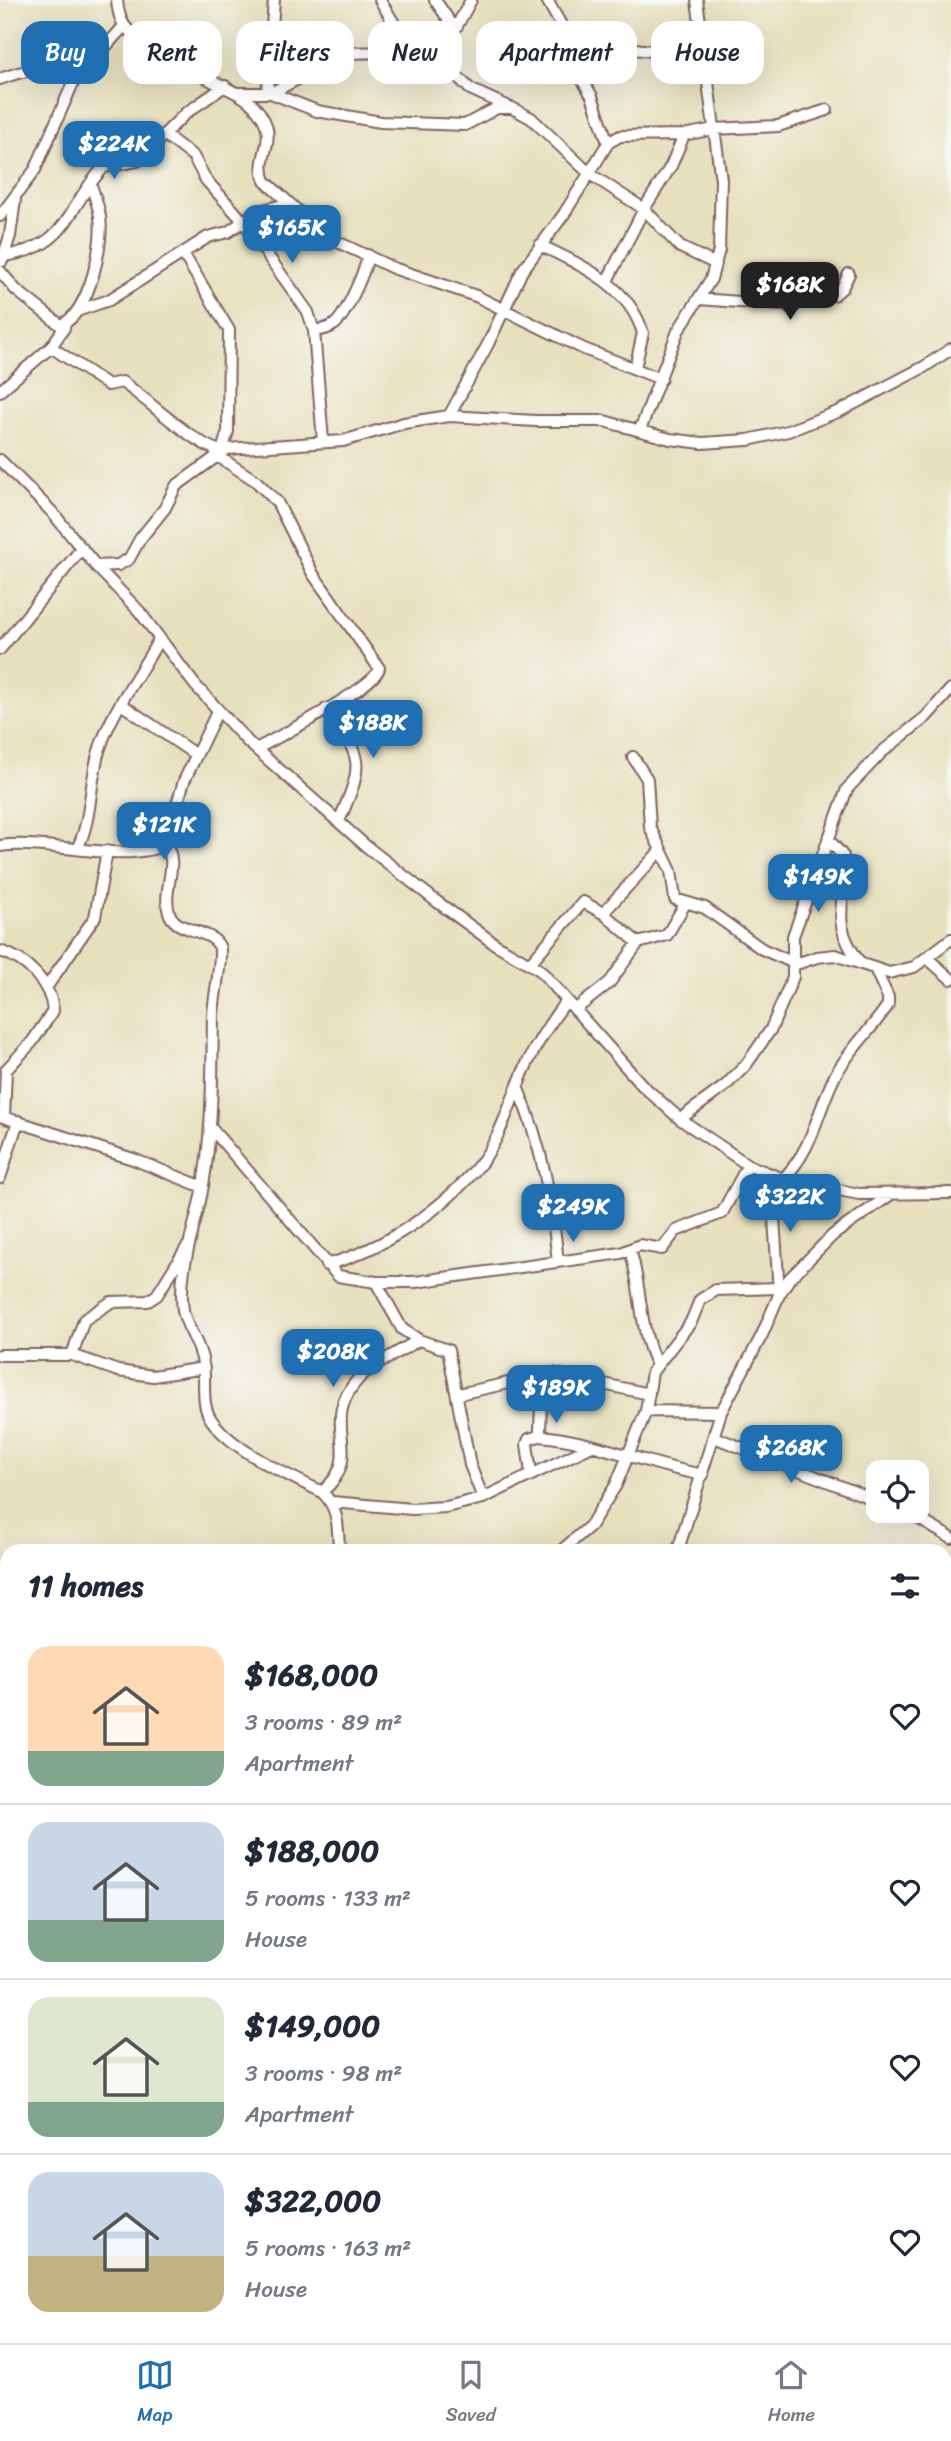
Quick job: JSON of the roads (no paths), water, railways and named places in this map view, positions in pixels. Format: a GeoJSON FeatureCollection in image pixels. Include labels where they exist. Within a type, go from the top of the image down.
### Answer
{"type":"FeatureCollection","features":[{"type":"Feature","properties":{"kind":"street"},"geometry":{"type":"LineString","coordinates":[[117,0],[123,22]]}},
{"type":"Feature","properties":{"kind":"street"},"geometry":{"type":"LineString","coordinates":[[269,93],[274,0]]}},
{"type":"Feature","properties":{"kind":"street"},"geometry":{"type":"LineString","coordinates":[[380,0],[393,21]]}},
{"type":"Feature","properties":{"kind":"street"},"geometry":{"type":"LineString","coordinates":[[435,0],[449,21]]}},
{"type":"Feature","properties":{"kind":"street"},"geometry":{"type":"LineString","coordinates":[[459,21],[471,0]]}},
{"type":"Feature","properties":{"kind":"street"},"geometry":{"type":"LineString","coordinates":[[547,0],[557,21]]}},
{"type":"Feature","properties":{"kind":"street"},"geometry":{"type":"LineString","coordinates":[[699,1],[700,21]]}},
{"type":"Feature","properties":{"kind":"street"},"geometry":{"type":"LineString","coordinates":[[109,42],[123,27]]}},
{"type":"Feature","properties":{"kind":"street"},"geometry":{"type":"LineString","coordinates":[[269,93],[348,53],[368,53]]}},
{"type":"Feature","properties":{"kind":"street"},"geometry":{"type":"LineString","coordinates":[[0,79],[21,73]]}},
{"type":"Feature","properties":{"kind":"street"},"geometry":{"type":"LineString","coordinates":[[462,81],[470,89],[531,118],[590,174],[644,209],[680,247],[716,264]]}},
{"type":"Feature","properties":{"kind":"street"},"geometry":{"type":"LineString","coordinates":[[0,216],[15,200],[35,170],[73,84]]}},
{"type":"Feature","properties":{"kind":"street"},"geometry":{"type":"LineString","coordinates":[[221,84],[252,104],[267,126],[269,137],[263,175],[287,204],[325,236],[393,268],[476,296],[584,349],[662,379]]}},
{"type":"Feature","properties":{"kind":"street"},"geometry":{"type":"LineString","coordinates":[[586,84],[593,96],[608,143]]}},
{"type":"Feature","properties":{"kind":"street"},"geometry":{"type":"LineString","coordinates":[[639,430],[662,379],[678,331],[699,299],[716,264],[721,180],[706,84]]}},
{"type":"Feature","properties":{"kind":"street"},"geometry":{"type":"LineString","coordinates":[[3,260],[41,247],[71,216],[104,167],[137,160],[195,104],[225,86]]}},
{"type":"Feature","properties":{"kind":"street"},"geometry":{"type":"LineString","coordinates":[[237,93],[269,93],[317,111],[381,122],[465,125],[489,111],[507,106]]}},
{"type":"Feature","properties":{"kind":"street"},"geometry":{"type":"LineString","coordinates":[[449,416],[488,344],[522,271],[590,174],[608,143],[620,136],[684,135],[714,129],[778,126],[827,110]]}},
{"type":"Feature","properties":{"kind":"street"},"geometry":{"type":"LineString","coordinates":[[165,135],[193,156],[211,188],[243,221],[308,312],[314,331],[323,441]]}},
{"type":"Feature","properties":{"kind":"street"},"geometry":{"type":"LineString","coordinates":[[607,281],[644,209],[671,166],[684,135]]}},
{"type":"Feature","properties":{"kind":"street"},"geometry":{"type":"LineString","coordinates":[[80,310],[92,276],[100,226],[91,185]]}},
{"type":"Feature","properties":{"kind":"street"},"geometry":{"type":"LineString","coordinates":[[3,260],[15,200]]}},
{"type":"Feature","properties":{"kind":"street"},"geometry":{"type":"LineString","coordinates":[[63,324],[80,310],[109,300],[166,262],[184,255],[208,237],[228,232],[265,208],[287,204]]}},
{"type":"Feature","properties":{"kind":"street"},"geometry":{"type":"LineString","coordinates":[[540,245],[607,281],[625,298],[644,337],[635,368]]}},
{"type":"Feature","properties":{"kind":"street"},"geometry":{"type":"LineString","coordinates":[[314,331],[332,326],[340,319],[366,268],[368,254]]}},
{"type":"Feature","properties":{"kind":"street"},"geometry":{"type":"LineString","coordinates":[[96,566],[118,565],[129,559],[140,539],[165,508],[176,486],[219,453],[228,431],[229,330],[184,255]]}},
{"type":"Feature","properties":{"kind":"street"},"geometry":{"type":"LineString","coordinates":[[0,271],[16,289],[63,324]]}},
{"type":"Feature","properties":{"kind":"street"},"geometry":{"type":"LineString","coordinates":[[699,299],[794,306],[813,293],[834,295],[842,288],[849,274]]}},
{"type":"Feature","properties":{"kind":"street"},"geometry":{"type":"LineString","coordinates":[[0,391],[51,347],[63,333],[63,324]]}},
{"type":"Feature","properties":{"kind":"street"},"geometry":{"type":"LineString","coordinates":[[51,347],[108,385],[122,382],[256,481],[277,502],[313,574],[379,668],[376,677],[256,749]]}},
{"type":"Feature","properties":{"kind":"street"},"geometry":{"type":"LineString","coordinates":[[219,453],[343,441],[404,423],[449,416],[536,421],[604,421],[702,443],[748,440],[788,431],[868,398],[951,349]]}},
{"type":"Feature","properties":{"kind":"street"},"geometry":{"type":"LineString","coordinates":[[0,460],[52,512],[96,566],[139,611],[218,710],[256,749],[445,907],[495,944],[530,963],[642,1086],[680,1119],[748,1166],[783,1178],[859,1194],[951,1193]]}},
{"type":"Feature","properties":{"kind":"street"},"geometry":{"type":"LineString","coordinates":[[0,649],[82,548]]}},
{"type":"Feature","properties":{"kind":"street"},"geometry":{"type":"LineString","coordinates":[[78,847],[90,810],[98,753],[121,704],[159,639]]}},
{"type":"Feature","properties":{"kind":"street"},"geometry":{"type":"LineString","coordinates":[[680,1119],[725,1086],[761,1045],[791,985],[794,964],[793,936],[846,789],[882,751],[926,717],[951,689]]}},
{"type":"Feature","properties":{"kind":"street"},"geometry":{"type":"LineString","coordinates":[[121,704],[196,755]]}},
{"type":"Feature","properties":{"kind":"street"},"geometry":{"type":"LineString","coordinates":[[326,709],[350,741],[358,757],[339,821]]}},
{"type":"Feature","properties":{"kind":"street"},"geometry":{"type":"LineString","coordinates":[[218,710],[184,781],[165,844],[171,856],[169,913],[175,921],[214,939],[220,948],[213,1017],[211,1128],[203,1187],[185,1269],[183,1311],[187,1324],[200,1345],[205,1403],[209,1415],[222,1431],[269,1464],[322,1492],[332,1502],[338,1522],[339,1544]]}},
{"type":"Feature","properties":{"kind":"street"},"geometry":{"type":"LineString","coordinates":[[633,757],[647,779],[650,827],[671,871],[674,899],[705,908],[762,949],[794,964],[835,955],[876,971],[902,971],[927,958],[951,939]]}},
{"type":"Feature","properties":{"kind":"street"},"geometry":{"type":"LineString","coordinates":[[828,839],[843,856],[842,933],[862,967]]}},
{"type":"Feature","properties":{"kind":"street"},"geometry":{"type":"LineString","coordinates":[[0,846],[78,847],[140,853],[165,844]]}},
{"type":"Feature","properties":{"kind":"street"},"geometry":{"type":"LineString","coordinates":[[603,913],[661,850]]}},
{"type":"Feature","properties":{"kind":"street"},"geometry":{"type":"LineString","coordinates":[[48,985],[94,917],[107,851]]}},
{"type":"Feature","properties":{"kind":"street"},"geometry":{"type":"LineString","coordinates":[[530,963],[582,903],[603,913],[638,943]]}},
{"type":"Feature","properties":{"kind":"street"},"geometry":{"type":"LineString","coordinates":[[575,1010],[610,982],[638,943],[667,934],[685,904]]}},
{"type":"Feature","properties":{"kind":"street"},"geometry":{"type":"LineString","coordinates":[[0,951],[16,958],[48,985],[53,1011],[33,1042],[6,1070],[2,1116],[42,1132],[133,1160],[203,1187]]}},
{"type":"Feature","properties":{"kind":"street"},"geometry":{"type":"LineString","coordinates":[[927,958],[951,979]]}},
{"type":"Feature","properties":{"kind":"street"},"geometry":{"type":"LineString","coordinates":[[783,1178],[800,1161],[810,1145],[824,1099],[838,1071],[888,1005],[888,997],[876,971]]}},
{"type":"Feature","properties":{"kind":"street"},"geometry":{"type":"LineString","coordinates":[[326,1265],[381,1244],[418,1220],[481,1163],[518,1089],[528,1062],[566,1001]]}},
{"type":"Feature","properties":{"kind":"street"},"geometry":{"type":"LineString","coordinates":[[518,1089],[534,1126],[549,1189],[558,1262]]}},
{"type":"Feature","properties":{"kind":"street"},"geometry":{"type":"LineString","coordinates":[[0,1178],[18,1121]]}},
{"type":"Feature","properties":{"kind":"street"},"geometry":{"type":"LineString","coordinates":[[211,1128],[340,1279],[376,1282],[415,1282],[558,1262],[630,1250],[640,1245],[662,1249],[676,1231],[722,1213],[748,1166]]}},
{"type":"Feature","properties":{"kind":"street"},"geometry":{"type":"LineString","coordinates":[[771,1174],[779,1291]]}},
{"type":"Feature","properties":{"kind":"street"},"geometry":{"type":"LineString","coordinates":[[680,1544],[721,1412],[762,1335],[779,1291],[833,1234],[890,1195]]}},
{"type":"Feature","properties":{"kind":"street"},"geometry":{"type":"LineString","coordinates":[[72,1355],[83,1320],[111,1302],[148,1301],[157,1295],[191,1241]]}},
{"type":"Feature","properties":{"kind":"street"},"geometry":{"type":"LineString","coordinates":[[630,1250],[640,1285],[648,1342],[657,1365]]}},
{"type":"Feature","properties":{"kind":"street"},"geometry":{"type":"LineString","coordinates":[[376,1282],[399,1325],[419,1340],[448,1350],[459,1394],[470,1465],[483,1498]]}},
{"type":"Feature","properties":{"kind":"street"},"geometry":{"type":"LineString","coordinates":[[568,1544],[598,1515],[629,1458],[646,1411],[652,1372],[680,1339],[706,1295],[732,1288],[779,1291]]}},
{"type":"Feature","properties":{"kind":"street"},"geometry":{"type":"LineString","coordinates":[[322,1492],[332,1484],[344,1464],[345,1455],[338,1428],[340,1411],[354,1384],[367,1371],[419,1340]]}},
{"type":"Feature","properties":{"kind":"street"},"geometry":{"type":"LineString","coordinates":[[0,1355],[72,1355],[118,1371],[153,1376],[204,1368]]}},
{"type":"Feature","properties":{"kind":"street"},"geometry":{"type":"LineString","coordinates":[[459,1394],[542,1374],[564,1374],[649,1394]]}},
{"type":"Feature","properties":{"kind":"street"},"geometry":{"type":"LineString","coordinates":[[539,1436],[542,1374]]}},
{"type":"Feature","properties":{"kind":"street"},"geometry":{"type":"LineString","coordinates":[[646,1411],[721,1412]]}},
{"type":"Feature","properties":{"kind":"street"},"geometry":{"type":"LineString","coordinates":[[531,1474],[527,1441],[539,1436],[569,1438],[629,1458],[703,1475]]}},
{"type":"Feature","properties":{"kind":"street"},"geometry":{"type":"LineString","coordinates":[[714,1437],[866,1496]]}},
{"type":"Feature","properties":{"kind":"street"},"geometry":{"type":"LineString","coordinates":[[332,1502],[412,1510],[446,1507],[483,1498],[592,1446]]}},
{"type":"Feature","properties":{"kind":"street"},"geometry":{"type":"LineString","coordinates":[[926,1523],[951,1538]]}}]}
